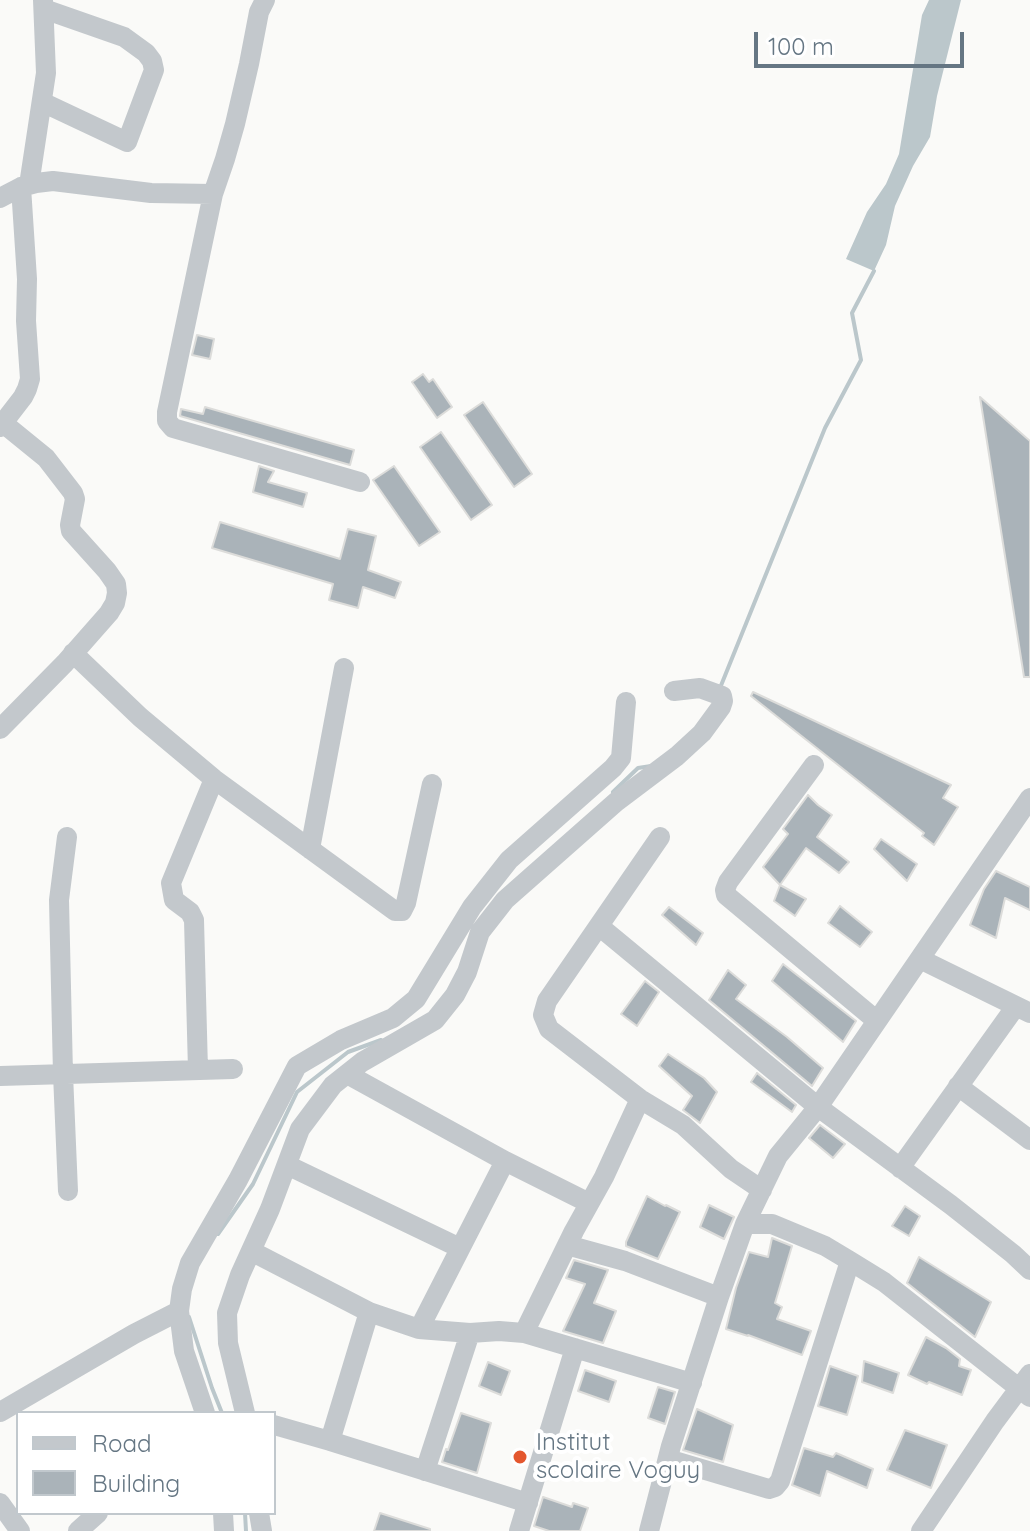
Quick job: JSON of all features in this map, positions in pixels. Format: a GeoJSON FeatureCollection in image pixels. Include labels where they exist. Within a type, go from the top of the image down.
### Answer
{"type":"FeatureCollection","features":[{"type":"Feature","properties":{"kind":"street"},"geometry":{"type":"LineString","coordinates":[[265,0],[259,12],[235,124],[213,194],[167,421],[173,428],[360,482]]}},
{"type":"Feature","properties":{"kind":"street"},"geometry":{"type":"LineString","coordinates":[[0,729],[73,653],[115,603],[116,584],[71,531],[73,493],[46,458],[1,425],[23,397],[30,379],[26,321],[25,186],[46,73],[43,5],[124,37],[152,61],[154,70],[127,142],[42,102]]}},
{"type":"Feature","properties":{"kind":"street"},"geometry":{"type":"LineString","coordinates":[[0,198],[25,186],[53,181],[151,193],[213,194]]}},
{"type":"Feature","properties":{"kind":"street"},"geometry":{"type":"LineString","coordinates":[[73,653],[140,717],[214,779],[395,911],[402,911],[406,903],[432,784]]}},
{"type":"Feature","properties":{"kind":"street"},"geometry":{"type":"LineString","coordinates":[[310,849],[344,668]]}},
{"type":"Feature","properties":{"kind":"street"},"geometry":{"type":"LineString","coordinates":[[245,1411],[228,1343],[227,1313],[300,1129],[333,1085],[362,1062],[435,1020],[455,995],[467,972],[480,932],[505,900],[616,802],[677,756],[702,733],[723,701],[722,696],[700,688],[674,691]]}},
{"type":"Feature","properties":{"kind":"street"},"geometry":{"type":"LineString","coordinates":[[204,1411],[184,1351],[179,1311],[182,1289],[190,1263],[238,1180],[297,1066],[341,1040],[393,1018],[416,999],[472,907],[509,860],[621,758],[626,702]]}},
{"type":"Feature","properties":{"kind":"street"},"geometry":{"type":"LineString","coordinates":[[814,765],[728,882],[726,895],[877,1021]]}},
{"type":"Feature","properties":{"kind":"street"},"geometry":{"type":"LineString","coordinates":[[198,1070],[194,920],[190,912],[174,900],[171,883],[214,779]]}},
{"type":"Feature","properties":{"kind":"street"},"geometry":{"type":"LineString","coordinates":[[649,1531],[668,1459],[719,1297],[745,1224],[778,1156],[818,1107],[1030,798]]}},
{"type":"Feature","properties":{"kind":"street"},"geometry":{"type":"LineString","coordinates":[[67,837],[59,900],[68,1191]]}},
{"type":"Feature","properties":{"kind":"street"},"geometry":{"type":"LineString","coordinates":[[660,837],[547,1001],[543,1015],[549,1029],[640,1099],[683,1125],[731,1169],[762,1190]]}},
{"type":"Feature","properties":{"kind":"street"},"geometry":{"type":"LineString","coordinates":[[599,926],[818,1107],[963,1214],[1030,1270]]}},
{"type":"Feature","properties":{"kind":"street"},"geometry":{"type":"LineString","coordinates":[[900,1168],[958,1086],[1023,1010],[920,959]]}},
{"type":"Feature","properties":{"kind":"street"},"geometry":{"type":"LineString","coordinates":[[0,1076],[233,1069]]}},
{"type":"Feature","properties":{"kind":"street"},"geometry":{"type":"LineString","coordinates":[[347,1074],[505,1161],[589,1203]]}},
{"type":"Feature","properties":{"kind":"street"},"geometry":{"type":"LineString","coordinates":[[958,1086],[1030,1140]]}},
{"type":"Feature","properties":{"kind":"street"},"geometry":{"type":"LineString","coordinates":[[524,1333],[640,1099]]}},
{"type":"Feature","properties":{"kind":"street"},"geometry":{"type":"LineString","coordinates":[[419,1329],[505,1161]]}},
{"type":"Feature","properties":{"kind":"street"},"geometry":{"type":"LineString","coordinates":[[287,1165],[460,1248]]}},
{"type":"Feature","properties":{"kind":"street"},"geometry":{"type":"LineString","coordinates":[[745,1224],[772,1224],[825,1246],[884,1282],[1026,1387],[995,1421],[921,1531]]}},
{"type":"Feature","properties":{"kind":"street"},"geometry":{"type":"LineString","coordinates":[[567,1245],[625,1261],[719,1297]]}},
{"type":"Feature","properties":{"kind":"street"},"geometry":{"type":"LineString","coordinates":[[251,1251],[369,1312],[419,1329],[524,1333],[692,1383]]}},
{"type":"Feature","properties":{"kind":"street"},"geometry":{"type":"LineString","coordinates":[[668,1459],[769,1489],[775,1487],[780,1481],[850,1261]]}},
{"type":"Feature","properties":{"kind":"street"},"geometry":{"type":"LineString","coordinates":[[0,1412],[179,1311]]}},
{"type":"Feature","properties":{"kind":"street"},"geometry":{"type":"LineString","coordinates":[[330,1441],[369,1312]]}},
{"type":"Feature","properties":{"kind":"street"},"geometry":{"type":"LineString","coordinates":[[425,1471],[470,1333]]}},
{"type":"Feature","properties":{"kind":"street"},"geometry":{"type":"LineString","coordinates":[[519,1531],[575,1348]]}},
{"type":"Feature","properties":{"kind":"street"},"geometry":{"type":"LineString","coordinates":[[276,1426],[528,1503]]}},
{"type":"Feature","properties":{"kind":"street"},"geometry":{"type":"LineString","coordinates":[[0,1503],[20,1531]]}},
{"type":"Feature","properties":{"kind":"street"},"geometry":{"type":"LineString","coordinates":[[78,1531],[96,1515]]}},
{"type":"Feature","properties":{"kind":"shaded area"},"geometry":{"type":"Polygon","coordinates":[[[929,0],[961,0],[930,137],[895,206],[886,245],[874,271],[846,259],[867,212],[886,184],[899,154],[922,15],[929,0]]]}},
{"type":"Feature","properties":{"kind":"building"},"geometry":{"type":"Polygon","coordinates":[[[197,335],[214,339],[210,359],[192,355],[197,335]]]}},
{"type":"Feature","properties":{"kind":"building"},"geometry":{"type":"Polygon","coordinates":[[[423,374],[429,382],[433,379],[452,407],[437,418],[412,382],[423,374]]]}},
{"type":"Feature","properties":{"kind":"building"},"geometry":{"type":"Polygon","coordinates":[[[980,397],[1030,441],[1030,677],[1024,677],[980,397]]]}},
{"type":"Feature","properties":{"kind":"building"},"geometry":{"type":"Polygon","coordinates":[[[483,402],[532,474],[514,487],[464,415],[483,402]]]}},
{"type":"Feature","properties":{"kind":"building"},"geometry":{"type":"Polygon","coordinates":[[[205,407],[354,450],[350,465],[180,416],[181,409],[203,414],[205,407]]]}},
{"type":"Feature","properties":{"kind":"building"},"geometry":{"type":"Polygon","coordinates":[[[441,432],[492,505],[471,520],[420,447],[441,432]]]}},
{"type":"Feature","properties":{"kind":"building"},"geometry":{"type":"Polygon","coordinates":[[[259,466],[274,471],[268,482],[307,493],[303,507],[253,492],[259,466]]]}},
{"type":"Feature","properties":{"kind":"building"},"geometry":{"type":"Polygon","coordinates":[[[394,466],[440,532],[419,546],[373,480],[394,466]]]}},
{"type":"Feature","properties":{"kind":"building"},"geometry":{"type":"Polygon","coordinates":[[[220,522],[340,559],[348,529],[376,536],[368,570],[401,582],[395,598],[363,587],[358,608],[329,600],[333,584],[212,548],[220,522]]]}},
{"type":"Feature","properties":{"kind":"building"},"geometry":{"type":"Polygon","coordinates":[[[753,692],[951,785],[943,798],[958,807],[934,845],[922,836],[924,833],[751,696],[753,692]]]}},
{"type":"Feature","properties":{"kind":"building"},"geometry":{"type":"Polygon","coordinates":[[[808,795],[832,815],[817,837],[849,862],[839,873],[806,848],[780,885],[763,867],[788,834],[783,829],[808,795]]]}},
{"type":"Feature","properties":{"kind":"building"},"geometry":{"type":"Polygon","coordinates":[[[881,839],[917,864],[907,881],[874,849],[881,839]]]}},
{"type":"Feature","properties":{"kind":"building"},"geometry":{"type":"Polygon","coordinates":[[[996,871],[1030,887],[1030,910],[1005,898],[996,938],[970,925],[984,889],[996,871]]]}},
{"type":"Feature","properties":{"kind":"building"},"geometry":{"type":"Polygon","coordinates":[[[780,885],[806,899],[795,916],[774,901],[780,885]]]}},
{"type":"Feature","properties":{"kind":"building"},"geometry":{"type":"Polygon","coordinates":[[[840,906],[872,932],[860,947],[828,923],[840,906]]]}},
{"type":"Feature","properties":{"kind":"building"},"geometry":{"type":"Polygon","coordinates":[[[669,907],[703,933],[696,945],[662,915],[669,907]]]}},
{"type":"Feature","properties":{"kind":"building"},"geometry":{"type":"Polygon","coordinates":[[[783,964],[856,1021],[843,1042],[772,981],[783,964]]]}},
{"type":"Feature","properties":{"kind":"building"},"geometry":{"type":"Polygon","coordinates":[[[728,970],[746,985],[736,999],[823,1068],[812,1086],[709,1000],[728,970]]]}},
{"type":"Feature","properties":{"kind":"building"},"geometry":{"type":"Polygon","coordinates":[[[645,981],[659,992],[637,1026],[621,1014],[645,981]]]}},
{"type":"Feature","properties":{"kind":"building"},"geometry":{"type":"Polygon","coordinates":[[[668,1054],[704,1078],[717,1092],[700,1123],[683,1110],[692,1096],[659,1066],[668,1054]]]}},
{"type":"Feature","properties":{"kind":"building"},"geometry":{"type":"Polygon","coordinates":[[[757,1073],[796,1105],[792,1112],[751,1082],[757,1073]]]}},
{"type":"Feature","properties":{"kind":"building"},"geometry":{"type":"Polygon","coordinates":[[[820,1125],[845,1144],[833,1158],[809,1138],[820,1125]]]}},
{"type":"Feature","properties":{"kind":"building"},"geometry":{"type":"Polygon","coordinates":[[[647,1196],[680,1212],[658,1259],[626,1246],[647,1196]]]}},
{"type":"Feature","properties":{"kind":"building"},"geometry":{"type":"Polygon","coordinates":[[[709,1205],[734,1217],[724,1239],[700,1227],[709,1205]]]}},
{"type":"Feature","properties":{"kind":"building"},"geometry":{"type":"Polygon","coordinates":[[[905,1206],[920,1216],[909,1236],[892,1226],[905,1206]]]}},
{"type":"Feature","properties":{"kind":"building"},"geometry":{"type":"Polygon","coordinates":[[[772,1238],[792,1246],[775,1303],[782,1307],[777,1319],[811,1331],[802,1355],[726,1329],[749,1252],[768,1257],[772,1238]]]}},
{"type":"Feature","properties":{"kind":"building"},"geometry":{"type":"Polygon","coordinates":[[[919,1257],[991,1302],[975,1337],[907,1283],[919,1257]]]}},
{"type":"Feature","properties":{"kind":"building"},"geometry":{"type":"Polygon","coordinates":[[[574,1260],[608,1270],[594,1303],[616,1311],[603,1343],[563,1331],[585,1284],[566,1278],[574,1260]]]}},
{"type":"Feature","properties":{"kind":"building"},"geometry":{"type":"Polygon","coordinates":[[[926,1337],[960,1359],[959,1366],[971,1370],[962,1395],[908,1375],[926,1337]]]}},
{"type":"Feature","properties":{"kind":"building"},"geometry":{"type":"Polygon","coordinates":[[[864,1361],[899,1373],[893,1393],[862,1382],[864,1361]]]}},
{"type":"Feature","properties":{"kind":"building"},"geometry":{"type":"Polygon","coordinates":[[[488,1362],[510,1371],[501,1395],[479,1386],[488,1362]]]}},
{"type":"Feature","properties":{"kind":"building"},"geometry":{"type":"Polygon","coordinates":[[[830,1366],[858,1376],[847,1415],[818,1406],[830,1366]]]}},
{"type":"Feature","properties":{"kind":"building"},"geometry":{"type":"Polygon","coordinates":[[[585,1370],[616,1381],[609,1402],[578,1391],[585,1370]]]}},
{"type":"Feature","properties":{"kind":"building"},"geometry":{"type":"Polygon","coordinates":[[[658,1387],[675,1392],[665,1424],[648,1418],[658,1387]]]}},
{"type":"Feature","properties":{"kind":"building"},"geometry":{"type":"Polygon","coordinates":[[[697,1409],[733,1425],[723,1462],[683,1450],[697,1409]]]}},
{"type":"Feature","properties":{"kind":"building"},"geometry":{"type":"Polygon","coordinates":[[[461,1413],[491,1423],[477,1473],[442,1462],[461,1413]]]}},
{"type":"Feature","properties":{"kind":"building"},"geometry":{"type":"Polygon","coordinates":[[[905,1430],[947,1445],[931,1488],[887,1470],[905,1430]]]}},
{"type":"Feature","properties":{"kind":"building"},"geometry":{"type":"Polygon","coordinates":[[[804,1448],[833,1457],[836,1453],[873,1469],[867,1488],[827,1471],[820,1496],[792,1485],[804,1448]]]}},
{"type":"Feature","properties":{"kind":"building"},"geometry":{"type":"Polygon","coordinates":[[[543,1497],[572,1507],[573,1503],[588,1508],[580,1531],[549,1531],[534,1526],[543,1497]]]}},
{"type":"Feature","properties":{"kind":"building"},"geometry":{"type":"Polygon","coordinates":[[[380,1513],[430,1529],[430,1531],[374,1531],[380,1513]]]}},
{"type":"Feature","properties":{"kind":"waterway"},"geometry":{"type":"LineString","coordinates":[[720,688],[825,428],[861,360],[852,313],[874,271]]}},
{"type":"Feature","properties":{"kind":"waterway"},"geometry":{"type":"LineString","coordinates":[[613,792],[638,768],[651,766]]}},
{"type":"Feature","properties":{"kind":"waterway"},"geometry":{"type":"LineString","coordinates":[[218,1234],[253,1184],[297,1092],[348,1052],[381,1040]]}},
{"type":"Feature","properties":{"kind":"waterway"},"geometry":{"type":"LineString","coordinates":[[189,1317],[221,1411]]}},
{"type":"Feature","properties":{"kind":"waterway"},"geometry":{"type":"LineString","coordinates":[[245,1515],[246,1531]]}},
{"type":"Feature","properties":{"kind":"place","name":"Institut scolaire Voguy"},"geometry":{"type":"Point","coordinates":[520,1457]}}]}
